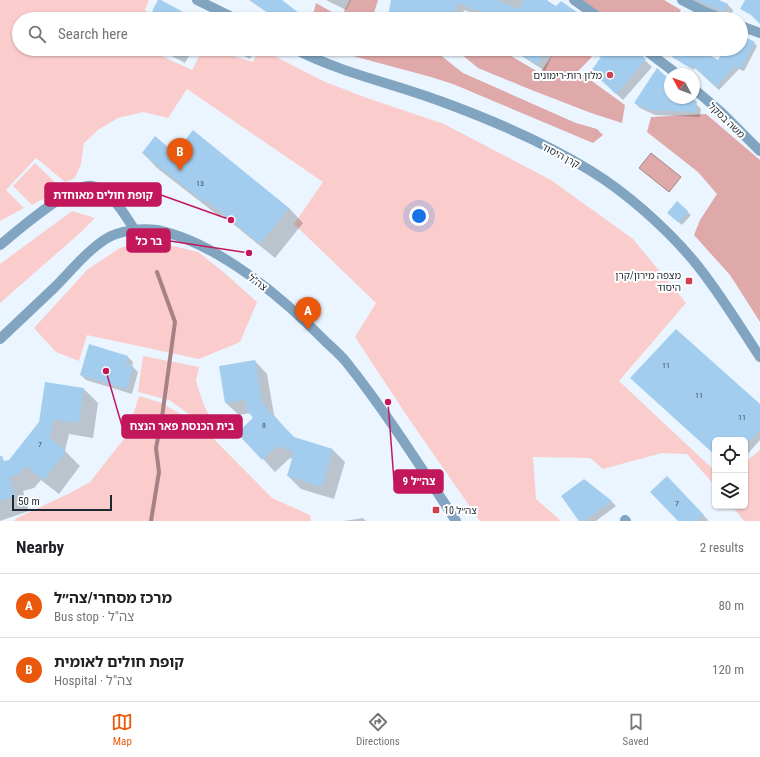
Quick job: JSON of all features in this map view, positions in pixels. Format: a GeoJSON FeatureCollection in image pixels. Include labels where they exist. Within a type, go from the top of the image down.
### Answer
{"type":"FeatureCollection","features":[{"type":"Feature","properties":{"kind":"street"},"geometry":{"type":"LineString","coordinates":[[197,0],[222,12]]}},
{"type":"Feature","properties":{"kind":"street"},"geometry":{"type":"LineString","coordinates":[[574,0],[591,12]]}},
{"type":"Feature","properties":{"kind":"street"},"geometry":{"type":"LineString","coordinates":[[682,0],[705,12]]}},
{"type":"Feature","properties":{"kind":"street"},"geometry":{"type":"LineString","coordinates":[[748,29],[760,33]]}},
{"type":"Feature","properties":{"kind":"street","name":"קרן היסוד"},"geometry":{"type":"LineString","coordinates":[[311,56],[337,67],[440,101],[500,124],[591,171],[633,201],[692,259],[721,296],[760,357]]}},
{"type":"Feature","properties":{"kind":"street"},"geometry":{"type":"LineString","coordinates":[[653,56],[669,68]]}},
{"type":"Feature","properties":{"kind":"street","name":"משה בסקל"},"geometry":{"type":"LineString","coordinates":[[700,94],[721,112],[760,151]]}},
{"type":"Feature","properties":{"kind":"street"},"geometry":{"type":"LineString","coordinates":[[0,244],[65,194],[80,188],[92,186],[103,191],[118,205],[134,229]]}},
{"type":"Feature","properties":{"kind":"street","name":"צה\"ל"},"geometry":{"type":"LineString","coordinates":[[0,339],[97,246],[114,235],[134,229],[156,230],[179,237],[203,247],[226,260],[266,288],[304,320],[347,362],[456,521]]}},
{"type":"Feature","properties":{"kind":"shaded area"},"geometry":{"type":"Polygon","coordinates":[[[0,0],[149,0],[145,10],[148,12],[12,12],[12,56],[162,56],[192,70],[199,56],[233,56],[253,62],[256,56],[275,56],[323,81],[367,98],[444,124],[551,180],[633,239],[686,303],[619,381],[712,468],[712,483],[687,454],[662,453],[603,469],[590,458],[533,457],[536,499],[561,521],[480,521],[409,419],[355,337],[376,303],[294,224],[323,182],[187,89],[168,118],[143,112],[118,118],[98,130],[84,143],[81,164],[75,178],[65,182],[36,158],[6,190],[24,208],[0,221],[0,0]]]}},
{"type":"Feature","properties":{"kind":"shaded area"},"geometry":{"type":"Polygon","coordinates":[[[350,0],[378,0],[374,12],[344,12],[350,0]]]}},
{"type":"Feature","properties":{"kind":"shaded area"},"geometry":{"type":"Polygon","coordinates":[[[581,0],[664,0],[681,10],[680,12],[599,12],[581,0]]]}},
{"type":"Feature","properties":{"kind":"shaded area"},"geometry":{"type":"Polygon","coordinates":[[[316,3],[332,12],[314,12],[316,3]]]}},
{"type":"Feature","properties":{"kind":"shaded area"},"geometry":{"type":"Polygon","coordinates":[[[353,56],[442,56],[463,73],[576,123],[597,129],[603,135],[593,143],[453,84],[353,56]]]}},
{"type":"Feature","properties":{"kind":"shaded area"},"geometry":{"type":"Polygon","coordinates":[[[463,56],[511,56],[540,73],[551,56],[590,56],[592,57],[578,71],[625,105],[622,123],[591,113],[478,68],[463,56]]]}},
{"type":"Feature","properties":{"kind":"shaded area"},"geometry":{"type":"Polygon","coordinates":[[[706,114],[760,160],[760,322],[730,275],[694,235],[700,220],[717,194],[698,172],[647,132],[651,117],[706,114]]]}},
{"type":"Feature","properties":{"kind":"shaded area"},"geometry":{"type":"Polygon","coordinates":[[[651,153],[681,177],[669,192],[639,168],[651,153]]]}},
{"type":"Feature","properties":{"kind":"shaded area"},"geometry":{"type":"Polygon","coordinates":[[[35,163],[62,189],[32,205],[13,186],[35,163]]]}},
{"type":"Feature","properties":{"kind":"shaded area"},"geometry":{"type":"Polygon","coordinates":[[[72,211],[95,218],[0,303],[0,264],[72,211]]]}},
{"type":"Feature","properties":{"kind":"shaded area"},"geometry":{"type":"Polygon","coordinates":[[[143,242],[169,245],[198,252],[257,302],[240,342],[199,359],[87,335],[79,361],[56,352],[34,328],[88,269],[120,248],[143,242]]]}},
{"type":"Feature","properties":{"kind":"shaded area"},"geometry":{"type":"Polygon","coordinates":[[[143,356],[199,367],[196,381],[203,403],[220,438],[202,423],[169,400],[138,392],[143,356]]]}},
{"type":"Feature","properties":{"kind":"shaded area"},"geometry":{"type":"Polygon","coordinates":[[[139,396],[162,403],[202,427],[272,498],[310,515],[311,521],[14,521],[17,518],[90,482],[127,435],[139,396]]]}},
{"type":"Feature","properties":{"kind":"shaded area"},"geometry":{"type":"Polygon","coordinates":[[[760,450],[760,521],[744,521],[734,509],[748,509],[748,460],[760,450]]]}},
{"type":"Feature","properties":{"kind":"building"},"geometry":{"type":"Polygon","coordinates":[[[158,0],[161,0],[183,12],[154,12],[152,11],[158,0]]]}},
{"type":"Feature","properties":{"kind":"building"},"geometry":{"type":"Polygon","coordinates":[[[250,0],[282,0],[298,12],[268,12],[250,0]]]}},
{"type":"Feature","properties":{"kind":"building"},"geometry":{"type":"Polygon","coordinates":[[[391,0],[497,0],[519,9],[524,0],[546,0],[556,6],[561,1],[577,12],[481,12],[457,3],[455,12],[389,12],[391,0]]]}},
{"type":"Feature","properties":{"kind":"building"},"geometry":{"type":"Polygon","coordinates":[[[696,0],[719,0],[728,4],[724,12],[696,0]]]}},
{"type":"Feature","properties":{"kind":"building"},"geometry":{"type":"Polygon","coordinates":[[[745,0],[760,0],[760,24],[748,12],[740,9],[745,0]]]}},
{"type":"Feature","properties":{"kind":"building"},"geometry":{"type":"Polygon","coordinates":[[[748,38],[755,42],[748,56],[748,38]]]}},
{"type":"Feature","properties":{"kind":"building"},"geometry":{"type":"Polygon","coordinates":[[[524,56],[542,56],[538,65],[524,56]]]}},
{"type":"Feature","properties":{"kind":"building","name":"מלון רות-רימונים"},"geometry":{"type":"Polygon","coordinates":[[[600,56],[642,56],[646,59],[616,94],[591,71],[601,57],[600,56]]]}},
{"type":"Feature","properties":{"kind":"building"},"geometry":{"type":"Polygon","coordinates":[[[672,56],[711,56],[718,60],[720,56],[748,56],[741,69],[735,66],[716,87],[700,72],[700,68],[695,68],[692,65],[690,68],[672,57],[672,56]]]}},
{"type":"Feature","properties":{"kind":"building"},"geometry":{"type":"Polygon","coordinates":[[[657,68],[664,74],[664,104],[697,104],[695,112],[649,110],[634,103],[657,68]]]}},
{"type":"Feature","properties":{"kind":"building"},"geometry":{"type":"Polygon","coordinates":[[[193,130],[289,208],[260,244],[207,201],[205,203],[142,153],[155,136],[175,153],[193,130]]]}},
{"type":"Feature","properties":{"kind":"building"},"geometry":{"type":"Polygon","coordinates":[[[677,201],[688,211],[679,223],[667,213],[677,201]]]}},
{"type":"Feature","properties":{"kind":"building"},"geometry":{"type":"Polygon","coordinates":[[[676,329],[760,404],[760,430],[750,440],[748,440],[748,437],[712,437],[712,452],[630,378],[676,329]]]}},
{"type":"Feature","properties":{"kind":"building"},"geometry":{"type":"Polygon","coordinates":[[[89,344],[128,356],[126,364],[133,366],[127,389],[80,375],[89,344]]]}},
{"type":"Feature","properties":{"kind":"building"},"geometry":{"type":"Polygon","coordinates":[[[255,360],[262,402],[265,407],[294,437],[333,449],[322,487],[287,476],[294,452],[277,446],[262,460],[237,433],[253,418],[247,410],[245,400],[225,403],[219,366],[255,360]]]}},
{"type":"Feature","properties":{"kind":"building"},"geometry":{"type":"Polygon","coordinates":[[[45,382],[84,388],[79,423],[54,420],[50,438],[66,451],[44,480],[26,466],[19,474],[9,477],[15,496],[0,501],[0,456],[2,456],[4,461],[9,460],[39,422],[45,382]]]}},
{"type":"Feature","properties":{"kind":"building"},"geometry":{"type":"Polygon","coordinates":[[[667,476],[704,515],[697,521],[678,521],[650,492],[667,476]]]}},
{"type":"Feature","properties":{"kind":"building"},"geometry":{"type":"Polygon","coordinates":[[[584,479],[612,501],[584,521],[579,521],[561,496],[584,479]]]}},
{"type":"Feature","properties":{"kind":"waterway"},"geometry":{"type":"LineString","coordinates":[[151,521],[159,472],[156,448],[162,417],[175,322],[157,272]]}},
{"type":"Feature","properties":{"kind":"place","name":"מלון רות-רימונים"},"geometry":{"type":"Point","coordinates":[610,75]}},
{"type":"Feature","properties":{"kind":"place","name":"קופת חולים לאומית"},"geometry":{"type":"Point","coordinates":[180,171]}},
{"type":"Feature","properties":{"kind":"place","name":"קופת חולים מאוחדת"},"geometry":{"type":"Point","coordinates":[231,220]}},
{"type":"Feature","properties":{"kind":"place","name":"בר כל"},"geometry":{"type":"Point","coordinates":[249,253]}},
{"type":"Feature","properties":{"kind":"place","name":"מצפה מירון/קרן היסוד"},"geometry":{"type":"Point","coordinates":[689,281]}},
{"type":"Feature","properties":{"kind":"place","name":"מרכז מסחרי/צה״ל"},"geometry":{"type":"Point","coordinates":[308,330]}},
{"type":"Feature","properties":{"kind":"place","name":"בית הכנסת פאר הנצח"},"geometry":{"type":"Point","coordinates":[106,371]}},
{"type":"Feature","properties":{"kind":"place","name":"צה״ל 9"},"geometry":{"type":"Point","coordinates":[388,402]}},
{"type":"Feature","properties":{"kind":"place","name":"צה״ל 10"},"geometry":{"type":"Point","coordinates":[436,510]}}]}
